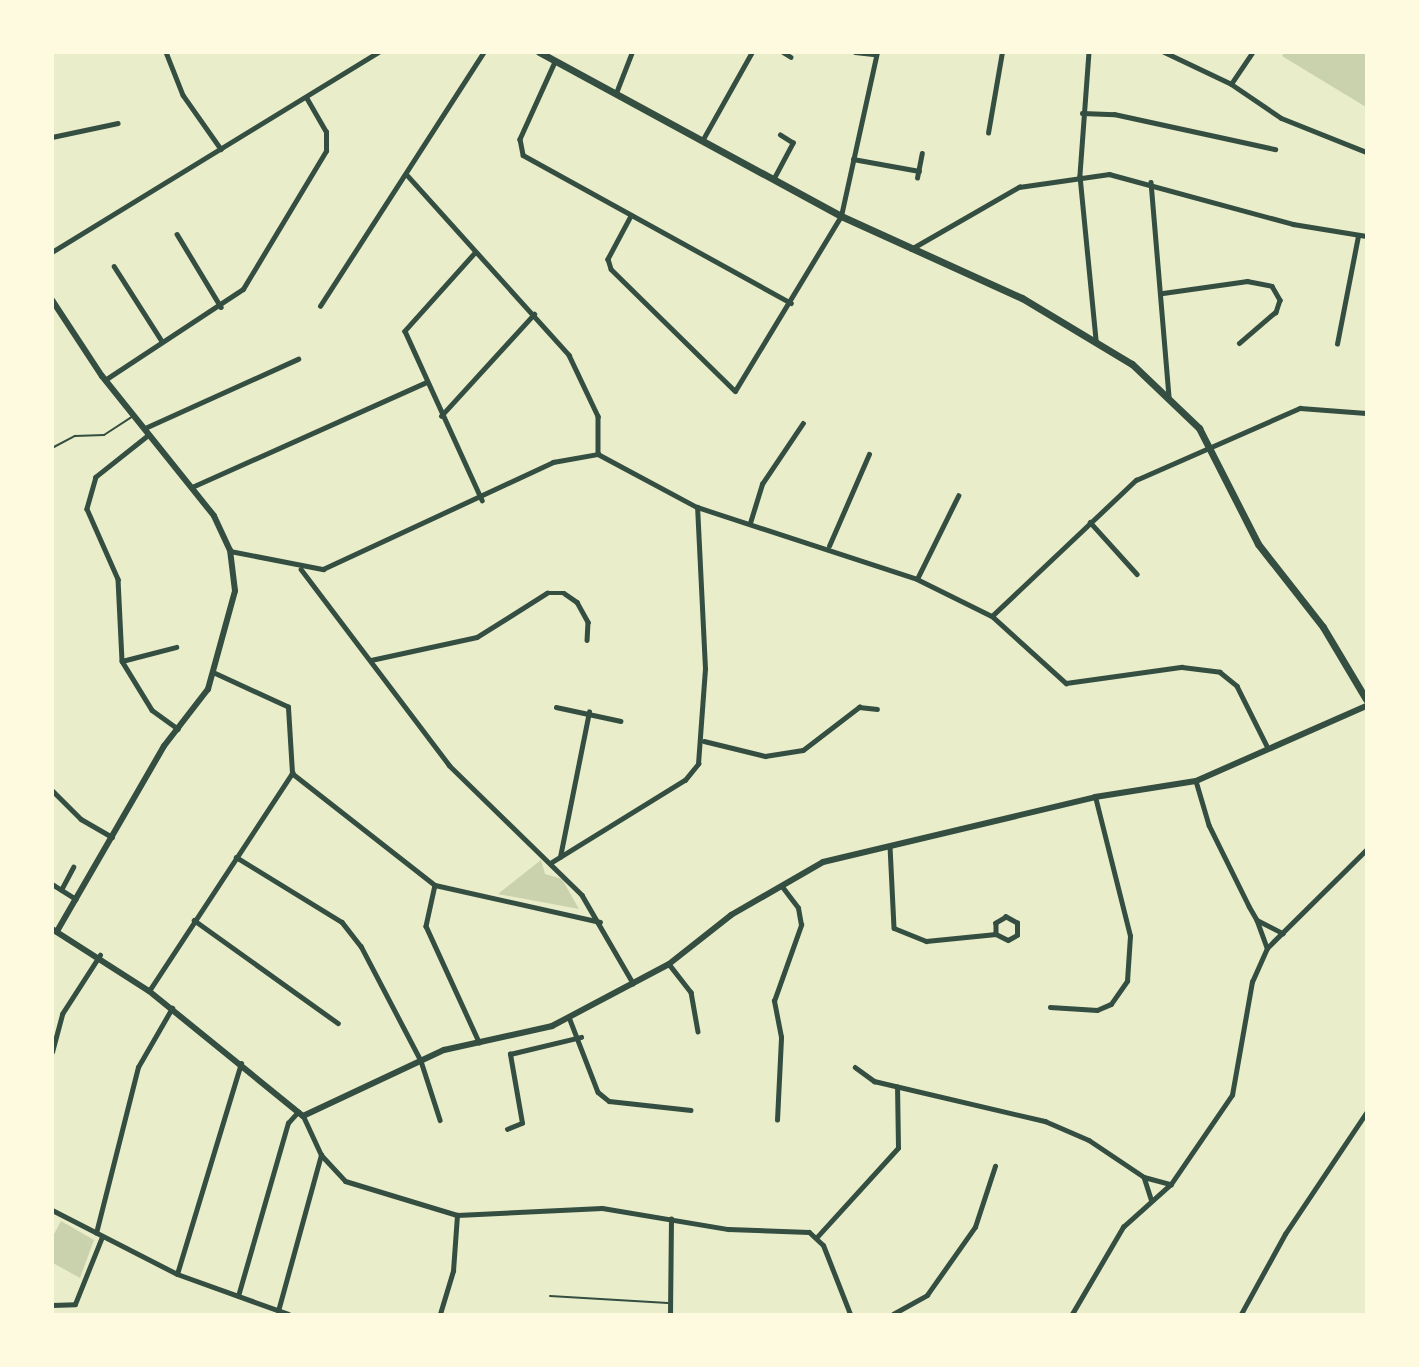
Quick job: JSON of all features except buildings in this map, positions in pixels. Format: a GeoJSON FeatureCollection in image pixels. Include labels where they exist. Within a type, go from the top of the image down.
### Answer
{"type":"FeatureCollection","features":[{"type":"Feature","properties":{"kind":"main road"},"geometry":{"type":"LineString","coordinates":[[539,52],[841,216],[1022,298],[1096,340],[1169,396],[1210,446],[1258,544],[1323,627],[1367,699]]}},
{"type":"Feature","properties":{"kind":"main road"},"geometry":{"type":"LineString","coordinates":[[52,300],[105,380],[192,487],[230,550],[234,599],[214,673],[54,932],[100,956],[149,991],[301,1113],[421,1061],[479,1042],[530,1035],[569,1017],[669,964],[731,915],[823,862],[1095,797],[1196,781],[1367,706]]}},
{"type":"Feature","properties":{"kind":"street"},"geometry":{"type":"LineString","coordinates":[[166,52],[183,95],[222,149]]}},
{"type":"Feature","properties":{"kind":"street"},"geometry":{"type":"LineString","coordinates":[[52,252],[379,52]]}},
{"type":"Feature","properties":{"kind":"street"},"geometry":{"type":"LineString","coordinates":[[320,306],[408,176],[484,52]]}},
{"type":"Feature","properties":{"kind":"street"},"geometry":{"type":"LineString","coordinates":[[616,94],[632,52]]}},
{"type":"Feature","properties":{"kind":"street"},"geometry":{"type":"LineString","coordinates":[[701,142],[752,52]]}},
{"type":"Feature","properties":{"kind":"street"},"geometry":{"type":"LineString","coordinates":[[783,52],[791,57]]}},
{"type":"Feature","properties":{"kind":"street"},"geometry":{"type":"LineString","coordinates":[[631,216],[608,259],[611,269],[736,391],[841,216],[876,53],[855,52]]}},
{"type":"Feature","properties":{"kind":"street"},"geometry":{"type":"LineString","coordinates":[[988,133],[1002,52]]}},
{"type":"Feature","properties":{"kind":"street"},"geometry":{"type":"LineString","coordinates":[[1089,52],[1082,113],[1080,176],[1096,340]]}},
{"type":"Feature","properties":{"kind":"street"},"geometry":{"type":"LineString","coordinates":[[1164,52],[1231,84],[1282,118],[1367,152]]}},
{"type":"Feature","properties":{"kind":"street"},"geometry":{"type":"LineString","coordinates":[[1231,84],[1254,54]]}},
{"type":"Feature","properties":{"kind":"street"},"geometry":{"type":"LineString","coordinates":[[555,61],[518,149],[631,216],[791,303]]}},
{"type":"Feature","properties":{"kind":"street"},"geometry":{"type":"LineString","coordinates":[[105,380],[243,289],[326,151],[326,132],[306,99]]}},
{"type":"Feature","properties":{"kind":"street"},"geometry":{"type":"LineString","coordinates":[[1082,113],[1114,114],[1275,149]]}},
{"type":"Feature","properties":{"kind":"street"},"geometry":{"type":"LineString","coordinates":[[52,137],[118,124]]}},
{"type":"Feature","properties":{"kind":"street"},"geometry":{"type":"LineString","coordinates":[[774,178],[793,143],[780,135]]}},
{"type":"Feature","properties":{"kind":"street"},"geometry":{"type":"LineString","coordinates":[[917,178],[922,153]]}},
{"type":"Feature","properties":{"kind":"street"},"geometry":{"type":"LineString","coordinates":[[853,159],[919,172]]}},
{"type":"Feature","properties":{"kind":"street"},"geometry":{"type":"LineString","coordinates":[[408,176],[475,253],[534,314],[588,384],[598,416],[598,454]]}},
{"type":"Feature","properties":{"kind":"street"},"geometry":{"type":"LineString","coordinates":[[911,249],[1019,187],[1080,176],[1151,182],[1293,224],[1367,236]]}},
{"type":"Feature","properties":{"kind":"street"},"geometry":{"type":"LineString","coordinates":[[1151,182],[1163,293],[1169,396]]}},
{"type":"Feature","properties":{"kind":"street"},"geometry":{"type":"LineString","coordinates":[[177,234],[221,306]]}},
{"type":"Feature","properties":{"kind":"street"},"geometry":{"type":"LineString","coordinates":[[1337,344],[1358,236]]}},
{"type":"Feature","properties":{"kind":"street"},"geometry":{"type":"LineString","coordinates":[[475,253],[405,331],[425,383],[482,500]]}},
{"type":"Feature","properties":{"kind":"street"},"geometry":{"type":"LineString","coordinates":[[114,266],[162,341]]}},
{"type":"Feature","properties":{"kind":"street"},"geometry":{"type":"LineString","coordinates":[[1163,293],[1247,281],[1272,286],[1280,300],[1276,312],[1240,343]]}},
{"type":"Feature","properties":{"kind":"street"},"geometry":{"type":"LineString","coordinates":[[441,416],[534,314]]}},
{"type":"Feature","properties":{"kind":"street"},"geometry":{"type":"LineString","coordinates":[[178,729],[152,710],[122,661],[118,579],[87,509],[88,494],[112,460],[148,432],[298,359]]}},
{"type":"Feature","properties":{"kind":"street"},"geometry":{"type":"LineString","coordinates":[[192,487],[425,383]]}},
{"type":"Feature","properties":{"kind":"street"},"geometry":{"type":"LineString","coordinates":[[992,616],[1136,480],[1300,408],[1367,413]]}},
{"type":"Feature","properties":{"kind":"street"},"geometry":{"type":"LineString","coordinates":[[750,523],[762,484],[803,423]]}},
{"type":"Feature","properties":{"kind":"street"},"geometry":{"type":"LineString","coordinates":[[230,550],[301,569],[323,569],[482,500],[554,462],[598,454],[697,507],[829,546],[917,579],[992,616],[1066,683],[1182,667],[1220,672],[1237,686],[1268,748]]}},
{"type":"Feature","properties":{"kind":"street"},"geometry":{"type":"LineString","coordinates":[[829,546],[869,454]]}},
{"type":"Feature","properties":{"kind":"street"},"geometry":{"type":"LineString","coordinates":[[917,579],[958,496]]}},
{"type":"Feature","properties":{"kind":"street"},"geometry":{"type":"LineString","coordinates":[[552,862],[685,780],[698,765],[704,741],[697,507]]}},
{"type":"Feature","properties":{"kind":"street"},"geometry":{"type":"LineString","coordinates":[[1090,522],[1137,574]]}},
{"type":"Feature","properties":{"kind":"street"},"geometry":{"type":"LineString","coordinates":[[301,569],[476,795],[552,862],[600,922],[633,983]]}},
{"type":"Feature","properties":{"kind":"street"},"geometry":{"type":"LineString","coordinates":[[371,660],[477,636],[547,593],[564,593],[577,602],[588,622],[587,640]]}},
{"type":"Feature","properties":{"kind":"street"},"geometry":{"type":"LineString","coordinates":[[122,661],[176,647]]}},
{"type":"Feature","properties":{"kind":"street"},"geometry":{"type":"LineString","coordinates":[[149,991],[292,773],[288,707],[214,673]]}},
{"type":"Feature","properties":{"kind":"street"},"geometry":{"type":"LineString","coordinates":[[556,706],[621,721]]}},
{"type":"Feature","properties":{"kind":"street"},"geometry":{"type":"LineString","coordinates":[[704,741],[765,756],[803,750],[859,707],[877,709]]}},
{"type":"Feature","properties":{"kind":"street"},"geometry":{"type":"LineString","coordinates":[[560,857],[589,712]]}},
{"type":"Feature","properties":{"kind":"street"},"geometry":{"type":"LineString","coordinates":[[292,773],[435,885],[600,922]]}},
{"type":"Feature","properties":{"kind":"street"},"geometry":{"type":"LineString","coordinates":[[1196,781],[1209,825],[1257,920],[1268,948]]}},
{"type":"Feature","properties":{"kind":"street"},"geometry":{"type":"LineString","coordinates":[[52,790],[81,819],[112,837]]}},
{"type":"Feature","properties":{"kind":"street"},"geometry":{"type":"LineString","coordinates":[[1050,1007],[1097,1010],[1111,1004],[1126,981],[1125,904],[1095,797]]}},
{"type":"Feature","properties":{"kind":"street"},"geometry":{"type":"LineString","coordinates":[[890,845],[894,928],[926,941],[996,934],[1008,940],[1017,934],[1017,923],[1006,917],[996,923],[996,934]]}},
{"type":"Feature","properties":{"kind":"street"},"geometry":{"type":"LineString","coordinates":[[1072,1314],[1123,1227],[1171,1184],[1232,1095],[1252,982],[1268,948],[1367,850]]}},
{"type":"Feature","properties":{"kind":"street"},"geometry":{"type":"LineString","coordinates":[[236,857],[342,922],[421,1061],[440,1120]]}},
{"type":"Feature","properties":{"kind":"street"},"geometry":{"type":"LineString","coordinates":[[61,890],[73,867]]}},
{"type":"Feature","properties":{"kind":"street"},"geometry":{"type":"LineString","coordinates":[[52,884],[76,899]]}},
{"type":"Feature","properties":{"kind":"street"},"geometry":{"type":"LineString","coordinates":[[435,885],[426,926],[479,1042]]}},
{"type":"Feature","properties":{"kind":"street"},"geometry":{"type":"LineString","coordinates":[[777,1120],[780,1037],[774,1001],[800,925],[798,908],[782,887]]}},
{"type":"Feature","properties":{"kind":"street"},"geometry":{"type":"LineString","coordinates":[[194,920],[338,1023]]}},
{"type":"Feature","properties":{"kind":"street"},"geometry":{"type":"LineString","coordinates":[[1257,920],[1283,934]]}},
{"type":"Feature","properties":{"kind":"street"},"geometry":{"type":"LineString","coordinates":[[52,1052],[62,1014],[100,956]]}},
{"type":"Feature","properties":{"kind":"street"},"geometry":{"type":"LineString","coordinates":[[669,964],[691,992],[698,1031]]}},
{"type":"Feature","properties":{"kind":"street"},"geometry":{"type":"LineString","coordinates":[[52,1305],[75,1304],[99,1236],[138,1067],[172,1008]]}},
{"type":"Feature","properties":{"kind":"street"},"geometry":{"type":"LineString","coordinates":[[569,1017],[580,1037],[598,1092],[609,1101],[691,1110]]}},
{"type":"Feature","properties":{"kind":"street"},"geometry":{"type":"LineString","coordinates":[[507,1129],[522,1123],[510,1054],[580,1037]]}},
{"type":"Feature","properties":{"kind":"street"},"geometry":{"type":"LineString","coordinates":[[177,1274],[242,1063]]}},
{"type":"Feature","properties":{"kind":"street"},"geometry":{"type":"LineString","coordinates":[[855,1067],[898,1087],[1045,1121],[1089,1140],[1144,1177],[1171,1184]]}},
{"type":"Feature","properties":{"kind":"street"},"geometry":{"type":"LineString","coordinates":[[817,1237],[898,1148],[898,1087]]}},
{"type":"Feature","properties":{"kind":"street"},"geometry":{"type":"LineString","coordinates":[[239,1296],[288,1123],[301,1113],[321,1155],[352,1185],[457,1215],[588,1207],[817,1237]]}},
{"type":"Feature","properties":{"kind":"street"},"geometry":{"type":"LineString","coordinates":[[1241,1314],[1285,1234],[1367,1114]]}},
{"type":"Feature","properties":{"kind":"street"},"geometry":{"type":"LineString","coordinates":[[278,1311],[321,1155]]}},
{"type":"Feature","properties":{"kind":"street"},"geometry":{"type":"LineString","coordinates":[[893,1314],[927,1294],[975,1227],[995,1166]]}},
{"type":"Feature","properties":{"kind":"street"},"geometry":{"type":"LineString","coordinates":[[1144,1177],[1152,1199]]}},
{"type":"Feature","properties":{"kind":"street"},"geometry":{"type":"LineString","coordinates":[[52,1210],[177,1274],[288,1314]]}},
{"type":"Feature","properties":{"kind":"street"},"geometry":{"type":"LineString","coordinates":[[440,1314],[453,1271],[457,1215]]}},
{"type":"Feature","properties":{"kind":"street"},"geometry":{"type":"LineString","coordinates":[[670,1314],[671,1219]]}},
{"type":"Feature","properties":{"kind":"street"},"geometry":{"type":"LineString","coordinates":[[817,1237],[850,1314]]}},
{"type":"Feature","properties":{"kind":"lane"},"geometry":{"type":"LineString","coordinates":[[52,448],[75,436],[95,438],[133,415]]}},
{"type":"Feature","properties":{"kind":"lane"},"geometry":{"type":"LineString","coordinates":[[550,1296],[671,1303]]}},
{"type":"Feature","properties":{"kind":"green space"},"geometry":{"type":"Polygon","coordinates":[[[1284,53],[1366,53],[1366,107],[1282,56],[1284,53]]]}},
{"type":"Feature","properties":{"kind":"green space"},"geometry":{"type":"Polygon","coordinates":[[[541,860],[545,874],[562,879],[579,909],[498,894],[541,860]]]}},
{"type":"Feature","properties":{"kind":"green space"},"geometry":{"type":"Polygon","coordinates":[[[61,1221],[94,1240],[80,1278],[53,1263],[53,1236],[61,1221]]]}}]}
